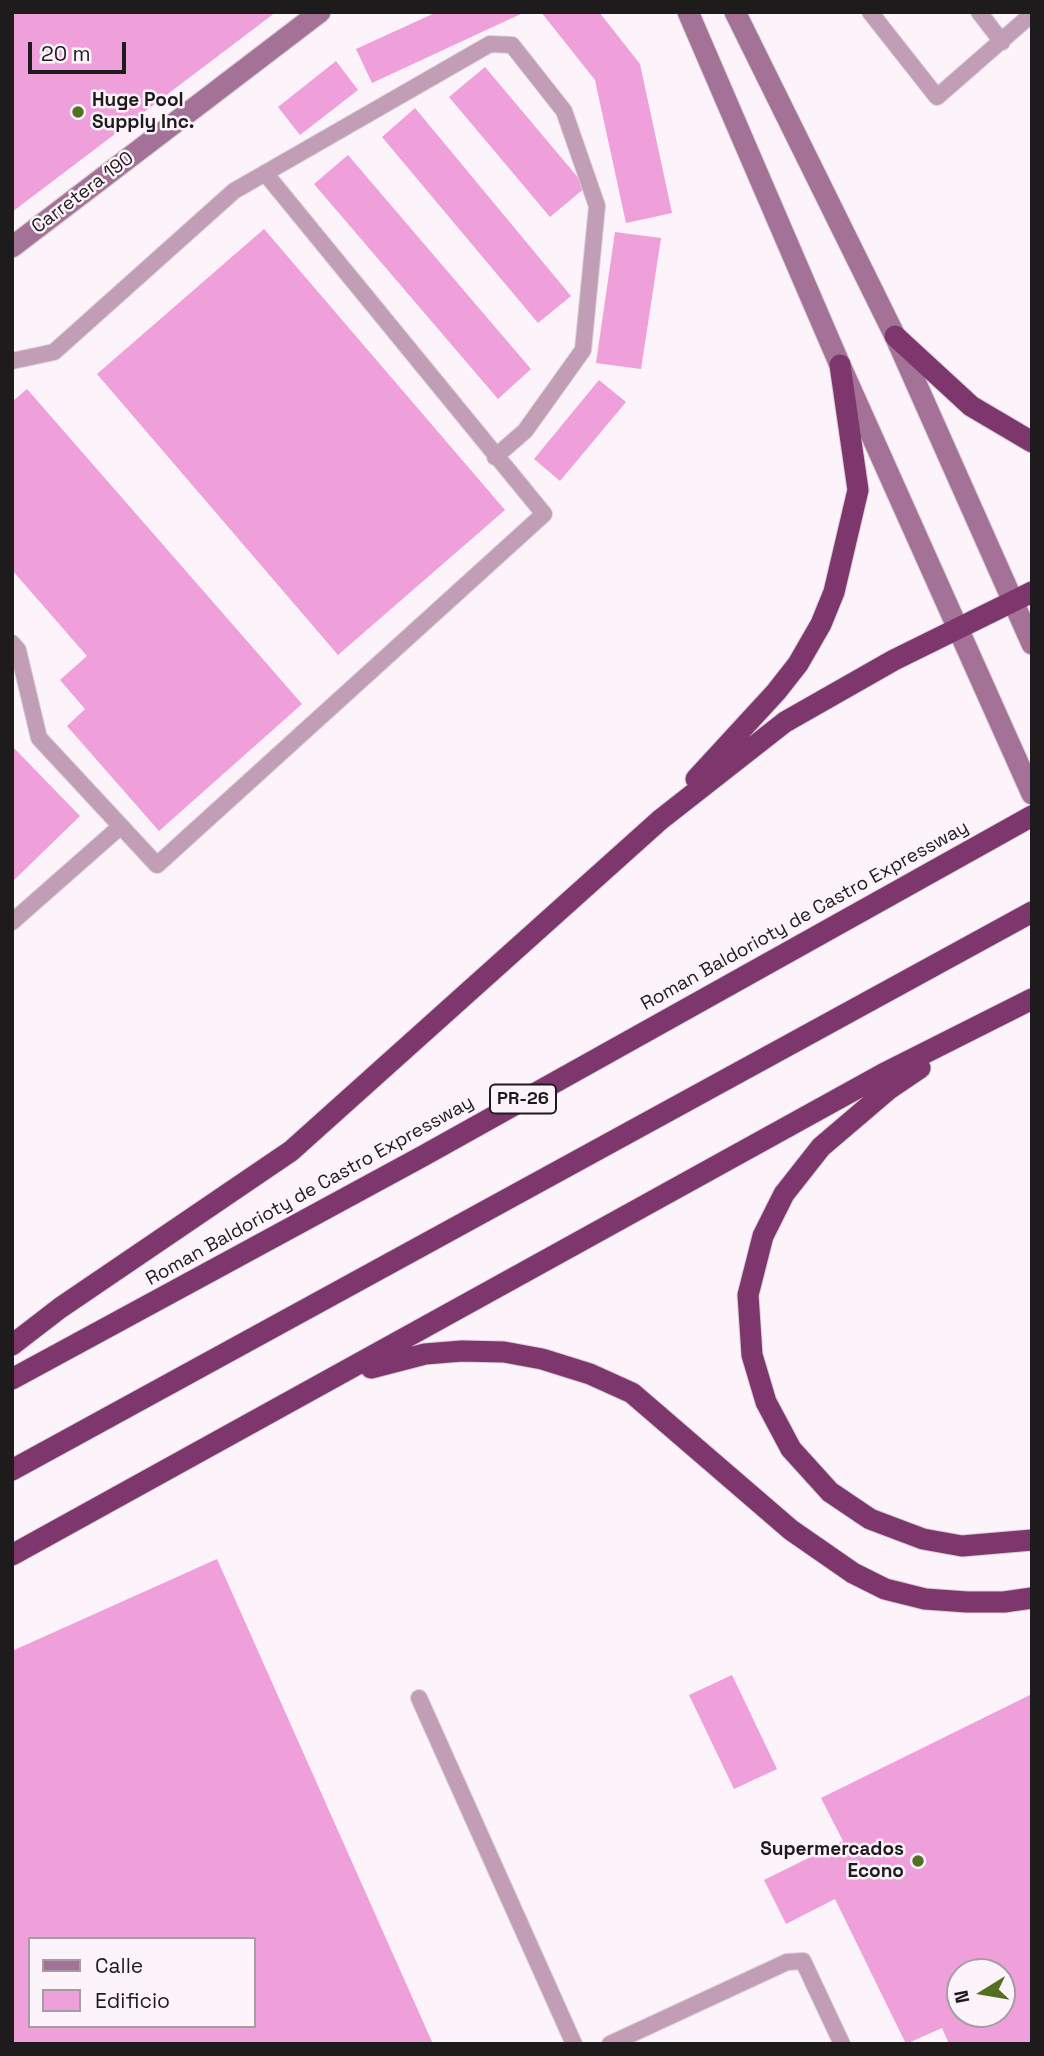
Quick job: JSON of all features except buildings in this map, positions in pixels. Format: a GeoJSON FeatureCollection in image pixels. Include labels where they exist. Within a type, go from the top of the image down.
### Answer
{"type":"FeatureCollection","features":[{"type":"Feature","properties":{"kind":"highway"},"geometry":{"type":"LineString","coordinates":[[895,336],[971,406],[1032,442]]}},
{"type":"Feature","properties":{"kind":"highway"},"geometry":{"type":"LineString","coordinates":[[660,820],[776,692],[815,634],[834,592],[858,490],[840,365]]}},
{"type":"Feature","properties":{"kind":"highway"},"geometry":{"type":"LineString","coordinates":[[12,1345],[60,1308],[291,1151],[660,820],[785,722],[894,660],[1023,597]]}},
{"type":"Feature","properties":{"kind":"highway","name":"Roman Baldorioty de Castro Expressway"},"geometry":{"type":"LineString","coordinates":[[12,1379],[423,1156],[1032,816]]}},
{"type":"Feature","properties":{"kind":"highway"},"geometry":{"type":"LineString","coordinates":[[12,1469],[1032,912]]}},
{"type":"Feature","properties":{"kind":"highway"},"geometry":{"type":"LineString","coordinates":[[12,1555],[883,1074],[1032,999]]}},
{"type":"Feature","properties":{"kind":"highway"},"geometry":{"type":"LineString","coordinates":[[987,1023],[879,1097],[821,1147],[784,1194],[763,1236],[748,1295],[752,1355],[766,1402],[791,1449],[830,1492],[870,1519],[923,1539],[962,1546],[1032,1540]]}},
{"type":"Feature","properties":{"kind":"highway"},"geometry":{"type":"LineString","coordinates":[[341,1375],[425,1354],[462,1351],[504,1352],[578,1371],[632,1393],[791,1530],[863,1578],[886,1589],[925,1599],[1004,1602],[1032,1598]]}},
{"type":"Feature","properties":{"kind":"street","name":"Carretera 190"},"geometry":{"type":"LineString","coordinates":[[12,247],[320,12]]}},
{"type":"Feature","properties":{"kind":"street"},"geometry":{"type":"LineString","coordinates":[[688,12],[840,365],[1032,794]]}},
{"type":"Feature","properties":{"kind":"street"},"geometry":{"type":"LineString","coordinates":[[735,12],[1023,597],[1032,644]]}},
{"type":"Feature","properties":{"kind":"lane"},"geometry":{"type":"LineString","coordinates":[[870,12],[937,97],[1032,13]]}},
{"type":"Feature","properties":{"kind":"lane"},"geometry":{"type":"LineString","coordinates":[[979,12],[1002,42]]}},
{"type":"Feature","properties":{"kind":"lane"},"geometry":{"type":"LineString","coordinates":[[12,361],[54,352],[234,191],[490,44],[512,45],[564,111],[597,206],[583,350],[525,431],[495,457]]}},
{"type":"Feature","properties":{"kind":"lane"},"geometry":{"type":"LineString","coordinates":[[12,643],[18,650],[39,738],[157,864],[544,514],[265,173]]}},
{"type":"Feature","properties":{"kind":"lane"},"geometry":{"type":"LineString","coordinates":[[12,922],[121,825]]}},
{"type":"Feature","properties":{"kind":"lane"},"geometry":{"type":"LineString","coordinates":[[419,1698],[574,2044]]}},
{"type":"Feature","properties":{"kind":"lane"},"geometry":{"type":"LineString","coordinates":[[610,2044],[787,1962],[803,1961],[842,2044]]}},
{"type":"Feature","properties":{"kind":"place","name":"Huge Pool Supply Inc."},"geometry":{"type":"Point","coordinates":[78,112]}},
{"type":"Feature","properties":{"kind":"place","name":"Supermercados Econo"},"geometry":{"type":"Point","coordinates":[918,1861]}}]}
